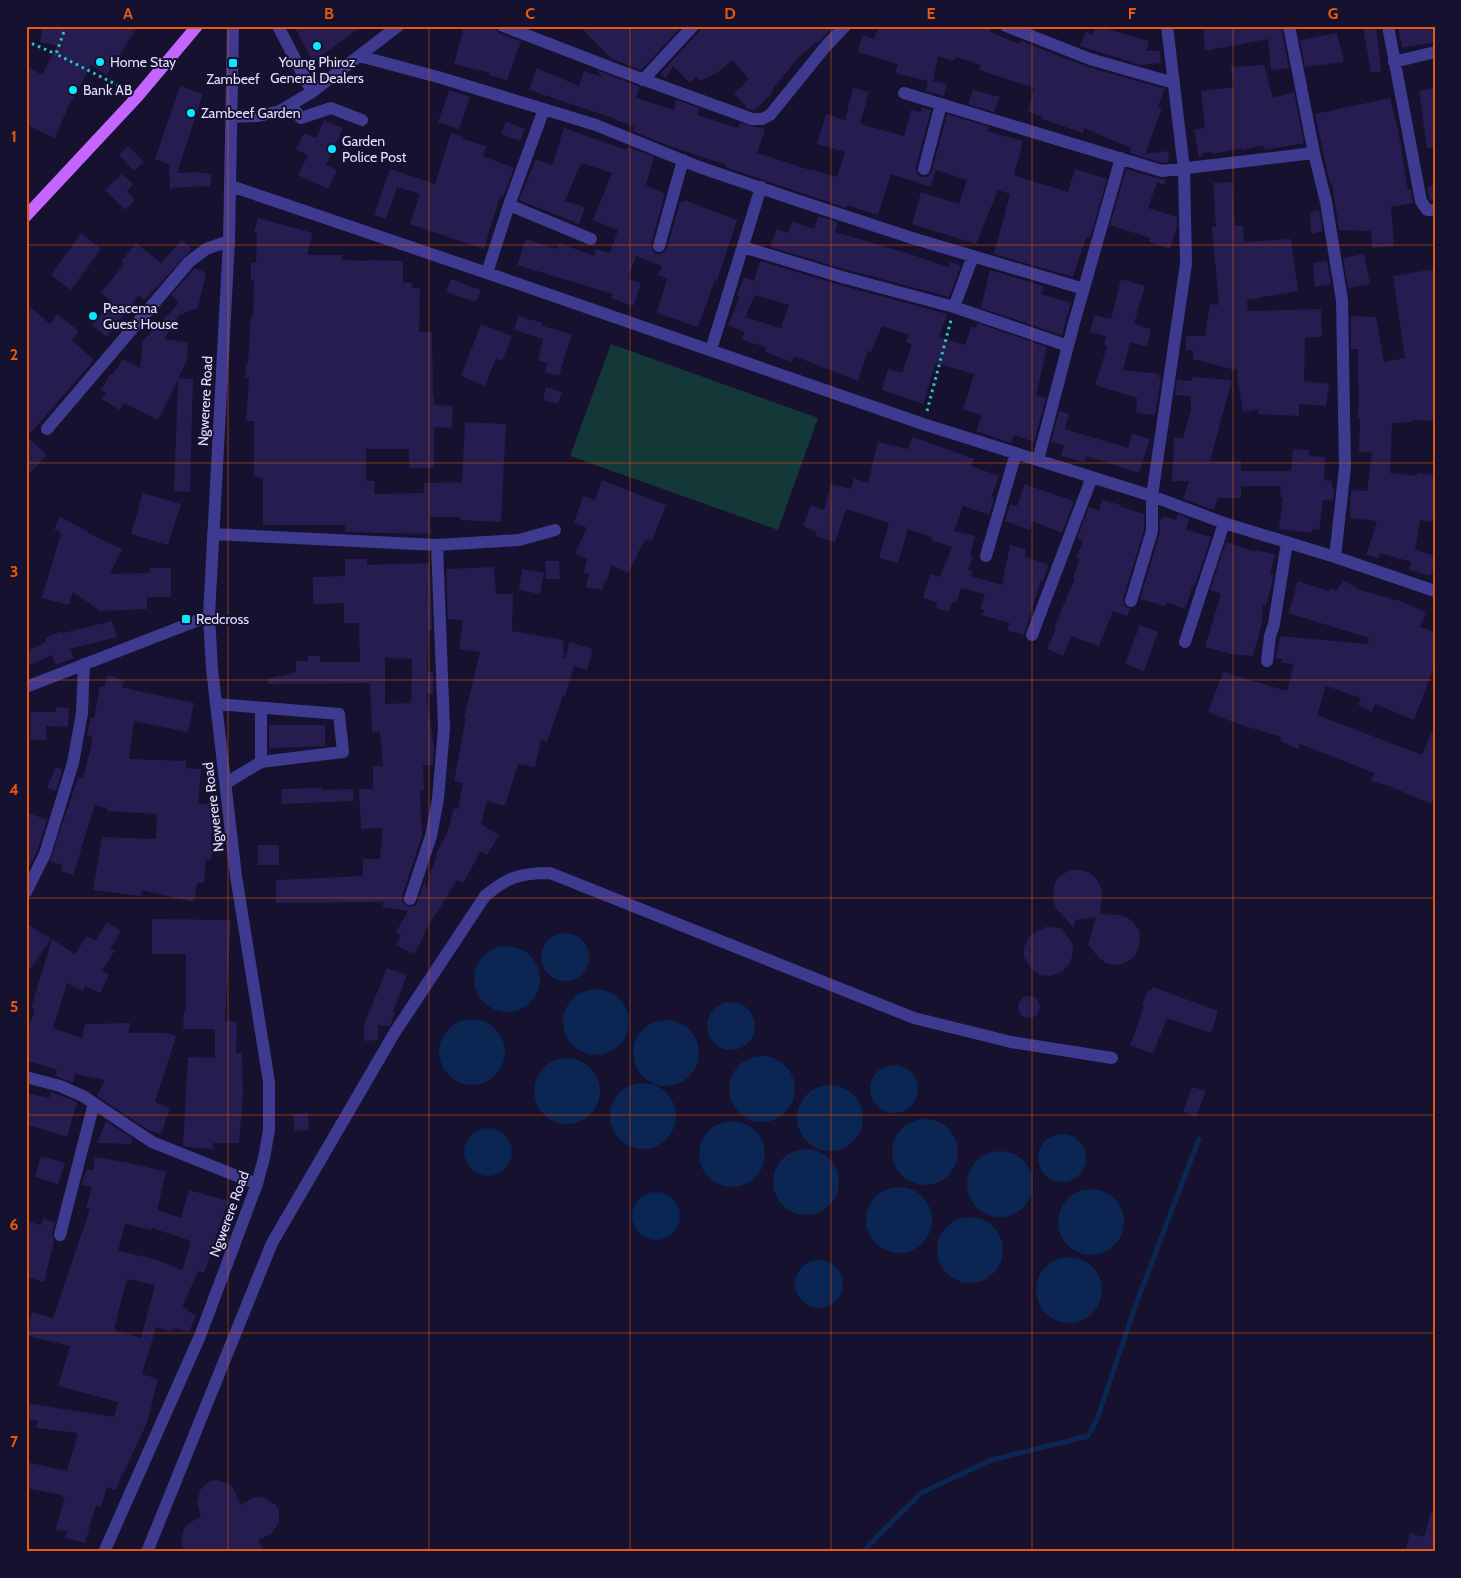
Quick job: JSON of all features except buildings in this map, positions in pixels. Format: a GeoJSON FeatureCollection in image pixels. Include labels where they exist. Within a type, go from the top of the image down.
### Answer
{"type":"FeatureCollection","features":[{"type":"Feature","properties":{"kind":"main road"},"geometry":{"type":"LineString","coordinates":[[26,216],[138,96],[197,26]]}},
{"type":"Feature","properties":{"kind":"street","name":"Ngwerere Road"},"geometry":{"type":"LineString","coordinates":[[104,1552],[200,1336],[257,1184],[269,1130],[269,1082],[236,876],[216,704],[209,616],[229,241],[233,26]]}},
{"type":"Feature","properties":{"kind":"street"},"geometry":{"type":"LineString","coordinates":[[278,26],[312,92]]}},
{"type":"Feature","properties":{"kind":"street"},"geometry":{"type":"LineString","coordinates":[[232,117],[259,116],[280,111],[312,92],[398,26]]}},
{"type":"Feature","properties":{"kind":"street"},"geometry":{"type":"LineString","coordinates":[[503,26],[529,30],[643,80],[752,119],[762,119],[770,115],[826,46],[845,26]]}},
{"type":"Feature","properties":{"kind":"street"},"geometry":{"type":"LineString","coordinates":[[643,80],[693,26]]}},
{"type":"Feature","properties":{"kind":"street"},"geometry":{"type":"LineString","coordinates":[[1006,26],[1090,59],[1174,83]]}},
{"type":"Feature","properties":{"kind":"street"},"geometry":{"type":"LineString","coordinates":[[1131,601],[1152,531],[1152,496],[1186,264],[1184,169],[1167,26]]}},
{"type":"Feature","properties":{"kind":"street"},"geometry":{"type":"LineString","coordinates":[[1289,26],[1314,154],[1326,202],[1342,300],[1345,467],[1335,557]]}},
{"type":"Feature","properties":{"kind":"street"},"geometry":{"type":"LineString","coordinates":[[1388,26],[1421,201],[1427,210],[1435,210]]}},
{"type":"Feature","properties":{"kind":"street"},"geometry":{"type":"LineString","coordinates":[[1394,62],[1435,52]]}},
{"type":"Feature","properties":{"kind":"street"},"geometry":{"type":"LineString","coordinates":[[359,56],[438,77],[596,125],[683,160],[805,203],[1084,289]]}},
{"type":"Feature","properties":{"kind":"street"},"geometry":{"type":"LineString","coordinates":[[904,93],[1162,171],[1314,154]]}},
{"type":"Feature","properties":{"kind":"street"},"geometry":{"type":"LineString","coordinates":[[924,169],[941,104]]}},
{"type":"Feature","properties":{"kind":"street"},"geometry":{"type":"LineString","coordinates":[[290,105],[301,118],[331,108],[362,120]]}},
{"type":"Feature","properties":{"kind":"street"},"geometry":{"type":"LineString","coordinates":[[487,272],[544,109]]}},
{"type":"Feature","properties":{"kind":"street"},"geometry":{"type":"LineString","coordinates":[[1038,460],[1121,158]]}},
{"type":"Feature","properties":{"kind":"street"},"geometry":{"type":"LineString","coordinates":[[659,246],[683,160]]}},
{"type":"Feature","properties":{"kind":"street"},"geometry":{"type":"LineString","coordinates":[[231,186],[487,272],[923,424],[1152,496],[1224,523],[1335,557],[1435,591]]}},
{"type":"Feature","properties":{"kind":"street"},"geometry":{"type":"LineString","coordinates":[[711,350],[762,187]]}},
{"type":"Feature","properties":{"kind":"street"},"geometry":{"type":"LineString","coordinates":[[509,205],[591,239]]}},
{"type":"Feature","properties":{"kind":"street"},"geometry":{"type":"LineString","coordinates":[[47,429],[189,262],[206,249],[229,241]]}},
{"type":"Feature","properties":{"kind":"street"},"geometry":{"type":"LineString","coordinates":[[743,247],[954,308],[1068,346]]}},
{"type":"Feature","properties":{"kind":"street"},"geometry":{"type":"LineString","coordinates":[[954,308],[973,256]]}},
{"type":"Feature","properties":{"kind":"street"},"geometry":{"type":"LineString","coordinates":[[986,556],[1016,453]]}},
{"type":"Feature","properties":{"kind":"street"},"geometry":{"type":"LineString","coordinates":[[1032,635],[1092,477]]}},
{"type":"Feature","properties":{"kind":"street"},"geometry":{"type":"LineString","coordinates":[[1184,642],[1224,523]]}},
{"type":"Feature","properties":{"kind":"street"},"geometry":{"type":"LineString","coordinates":[[213,534],[437,545],[519,540],[555,530]]}},
{"type":"Feature","properties":{"kind":"street"},"geometry":{"type":"LineString","coordinates":[[1267,661],[1287,542]]}},
{"type":"Feature","properties":{"kind":"street"},"geometry":{"type":"LineString","coordinates":[[410,899],[431,836],[438,798],[444,728],[437,545]]}},
{"type":"Feature","properties":{"kind":"street"},"geometry":{"type":"LineString","coordinates":[[26,686],[209,616]]}},
{"type":"Feature","properties":{"kind":"street"},"geometry":{"type":"LineString","coordinates":[[26,892],[45,854],[72,763],[82,713],[84,664]]}},
{"type":"Feature","properties":{"kind":"street"},"geometry":{"type":"LineString","coordinates":[[216,704],[339,714],[343,752],[261,762],[226,783]]}},
{"type":"Feature","properties":{"kind":"street"},"geometry":{"type":"LineString","coordinates":[[261,708],[261,762]]}},
{"type":"Feature","properties":{"kind":"street"},"geometry":{"type":"LineString","coordinates":[[147,1552],[272,1243],[395,1032],[485,896],[502,882],[527,873],[550,873],[914,1018],[1012,1042],[1112,1058]]}},
{"type":"Feature","properties":{"kind":"street"},"geometry":{"type":"LineString","coordinates":[[26,1077],[60,1086],[83,1096],[152,1142],[257,1184]]}},
{"type":"Feature","properties":{"kind":"street"},"geometry":{"type":"LineString","coordinates":[[60,1235],[94,1103]]}},
{"type":"Feature","properties":{"kind":"path"},"geometry":{"type":"LineString","coordinates":[[56,54],[66,26]]}},
{"type":"Feature","properties":{"kind":"path"},"geometry":{"type":"LineString","coordinates":[[26,41],[56,54],[138,96]]}},
{"type":"Feature","properties":{"kind":"path"},"geometry":{"type":"LineString","coordinates":[[923,424],[954,308]]}},
{"type":"Feature","properties":{"kind":"green space"},"geometry":{"type":"Polygon","coordinates":[[[611,344],[818,418],[778,530],[570,456],[611,344]]]}},
{"type":"Feature","properties":{"kind":"water"},"geometry":{"type":"Polygon","coordinates":[[[560,933],[570,933],[582,940],[589,952],[589,962],[582,974],[570,981],[560,981],[552,977],[545,970],[541,962],[541,952],[545,944],[552,937],[560,933]]]}},
{"type":"Feature","properties":{"kind":"water"},"geometry":{"type":"Polygon","coordinates":[[[507,946],[519,949],[530,956],[537,967],[540,979],[537,991],[530,1002],[519,1009],[507,1012],[495,1009],[484,1002],[477,991],[474,979],[477,967],[484,956],[495,949],[507,946]]]}},
{"type":"Feature","properties":{"kind":"water"},"geometry":{"type":"Polygon","coordinates":[[[596,989],[608,992],[619,999],[626,1010],[629,1022],[626,1034],[619,1045],[608,1052],[596,1055],[584,1052],[573,1045],[566,1034],[563,1022],[566,1010],[573,999],[584,992],[596,989]]]}},
{"type":"Feature","properties":{"kind":"water"},"geometry":{"type":"Polygon","coordinates":[[[726,1002],[736,1002],[748,1009],[755,1021],[755,1031],[748,1043],[736,1050],[726,1050],[718,1046],[711,1039],[707,1031],[707,1021],[711,1013],[718,1006],[726,1002]]]}},
{"type":"Feature","properties":{"kind":"water"},"geometry":{"type":"Polygon","coordinates":[[[472,1019],[484,1022],[495,1029],[502,1040],[505,1052],[502,1064],[495,1075],[484,1082],[472,1085],[460,1082],[449,1075],[442,1064],[439,1052],[442,1040],[449,1029],[460,1022],[472,1019]]]}},
{"type":"Feature","properties":{"kind":"water"},"geometry":{"type":"Polygon","coordinates":[[[666,1020],[678,1023],[689,1030],[696,1041],[699,1053],[696,1065],[689,1076],[678,1083],[666,1086],[654,1083],[643,1076],[636,1065],[633,1053],[636,1041],[643,1030],[654,1023],[666,1020]]]}},
{"type":"Feature","properties":{"kind":"water"},"geometry":{"type":"Polygon","coordinates":[[[762,1056],[774,1059],[785,1066],[792,1077],[795,1089],[792,1101],[785,1112],[774,1119],[762,1122],[750,1119],[739,1112],[732,1101],[729,1089],[732,1077],[739,1066],[750,1059],[762,1056]]]}},
{"type":"Feature","properties":{"kind":"water"},"geometry":{"type":"Polygon","coordinates":[[[567,1058],[579,1061],[590,1068],[597,1079],[600,1091],[597,1103],[590,1114],[579,1121],[567,1124],[555,1121],[544,1114],[537,1103],[534,1091],[537,1079],[544,1068],[555,1061],[567,1058]]]}},
{"type":"Feature","properties":{"kind":"water"},"geometry":{"type":"Polygon","coordinates":[[[889,1065],[899,1065],[911,1072],[918,1084],[918,1094],[911,1106],[899,1113],[889,1113],[881,1109],[874,1102],[870,1094],[870,1084],[874,1076],[881,1069],[889,1065]]]}},
{"type":"Feature","properties":{"kind":"water"},"geometry":{"type":"Polygon","coordinates":[[[643,1083],[655,1086],[666,1093],[673,1104],[676,1116],[673,1128],[666,1139],[655,1146],[643,1149],[631,1146],[620,1139],[613,1128],[610,1116],[613,1104],[620,1093],[631,1086],[643,1083]]]}},
{"type":"Feature","properties":{"kind":"water"},"geometry":{"type":"Polygon","coordinates":[[[830,1085],[842,1088],[853,1095],[860,1106],[863,1118],[860,1130],[853,1141],[842,1148],[830,1151],[818,1148],[807,1141],[800,1130],[797,1118],[800,1106],[807,1095],[818,1088],[830,1085]]]}},
{"type":"Feature","properties":{"kind":"water"},"geometry":{"type":"Polygon","coordinates":[[[925,1119],[937,1122],[948,1129],[955,1140],[958,1152],[955,1164],[948,1175],[937,1182],[925,1185],[913,1182],[902,1175],[895,1164],[892,1152],[895,1140],[902,1129],[913,1122],[925,1119]]]}},
{"type":"Feature","properties":{"kind":"water"},"geometry":{"type":"Polygon","coordinates":[[[732,1121],[744,1124],[755,1131],[762,1142],[765,1154],[762,1166],[755,1177],[744,1184],[732,1187],[720,1184],[709,1177],[702,1166],[699,1154],[702,1142],[709,1131],[720,1124],[732,1121]]]}},
{"type":"Feature","properties":{"kind":"water"},"geometry":{"type":"Polygon","coordinates":[[[483,1128],[493,1128],[505,1135],[512,1147],[512,1157],[505,1169],[493,1176],[483,1176],[475,1172],[468,1165],[464,1157],[464,1147],[468,1139],[475,1132],[483,1128]]]}},
{"type":"Feature","properties":{"kind":"water"},"geometry":{"type":"Polygon","coordinates":[[[1057,1134],[1067,1134],[1079,1141],[1086,1153],[1086,1163],[1079,1175],[1067,1182],[1057,1182],[1049,1178],[1042,1171],[1038,1163],[1038,1153],[1042,1145],[1049,1138],[1057,1134]]]}},
{"type":"Feature","properties":{"kind":"water"},"geometry":{"type":"Polygon","coordinates":[[[806,1149],[818,1152],[829,1159],[836,1170],[839,1182],[836,1194],[829,1205],[818,1212],[806,1215],[794,1212],[783,1205],[776,1194],[773,1182],[776,1170],[783,1159],[794,1152],[806,1149]]]}},
{"type":"Feature","properties":{"kind":"water"},"geometry":{"type":"Polygon","coordinates":[[[1000,1151],[1012,1154],[1023,1161],[1030,1172],[1033,1184],[1030,1196],[1023,1207],[1012,1214],[1000,1217],[988,1214],[977,1207],[970,1196],[967,1184],[970,1172],[977,1161],[988,1154],[1000,1151]]]}},
{"type":"Feature","properties":{"kind":"water"},"geometry":{"type":"Polygon","coordinates":[[[899,1187],[911,1190],[922,1197],[929,1208],[932,1220],[929,1232],[922,1243],[911,1250],[899,1253],[887,1250],[876,1243],[869,1232],[866,1220],[869,1208],[876,1197],[887,1190],[899,1187]]]}},
{"type":"Feature","properties":{"kind":"water"},"geometry":{"type":"Polygon","coordinates":[[[1091,1189],[1103,1192],[1114,1199],[1121,1210],[1124,1222],[1121,1234],[1114,1245],[1103,1252],[1091,1255],[1079,1252],[1068,1245],[1061,1234],[1058,1222],[1061,1210],[1068,1199],[1079,1192],[1091,1189]]]}},
{"type":"Feature","properties":{"kind":"water"},"geometry":{"type":"Polygon","coordinates":[[[651,1192],[661,1192],[673,1199],[680,1211],[680,1221],[673,1233],[661,1240],[651,1240],[643,1236],[636,1229],[632,1221],[632,1211],[636,1203],[643,1196],[651,1192]]]}},
{"type":"Feature","properties":{"kind":"water"},"geometry":{"type":"Polygon","coordinates":[[[970,1217],[982,1220],[993,1227],[1000,1238],[1003,1250],[1000,1262],[993,1273],[982,1280],[970,1283],[958,1280],[947,1273],[940,1262],[937,1250],[940,1238],[947,1227],[958,1220],[970,1217]]]}},
{"type":"Feature","properties":{"kind":"water"},"geometry":{"type":"Polygon","coordinates":[[[1069,1257],[1081,1260],[1092,1267],[1099,1278],[1102,1290],[1099,1302],[1092,1313],[1081,1320],[1069,1323],[1057,1320],[1046,1313],[1039,1302],[1036,1290],[1039,1278],[1046,1267],[1057,1260],[1069,1257]]]}},
{"type":"Feature","properties":{"kind":"water"},"geometry":{"type":"Polygon","coordinates":[[[814,1260],[824,1260],[836,1267],[843,1279],[843,1289],[836,1301],[824,1308],[814,1308],[806,1304],[799,1297],[795,1289],[795,1279],[799,1271],[806,1264],[814,1260]]]}},
{"type":"Feature","properties":{"kind":"waterway"},"geometry":{"type":"LineString","coordinates":[[862,1552],[921,1493],[991,1460],[1088,1436],[1096,1422],[1136,1304],[1199,1139]]}},
{"type":"Feature","properties":{"kind":"place","name":"Young Phiroz General Dealers"},"geometry":{"type":"Point","coordinates":[317,46]}},
{"type":"Feature","properties":{"kind":"place","name":"Home Stay"},"geometry":{"type":"Point","coordinates":[100,62]}},
{"type":"Feature","properties":{"kind":"place","name":"Zambeef"},"geometry":{"type":"Point","coordinates":[233,63]}},
{"type":"Feature","properties":{"kind":"place","name":"Bank AB"},"geometry":{"type":"Point","coordinates":[73,90]}},
{"type":"Feature","properties":{"kind":"place","name":"Zambeef Garden"},"geometry":{"type":"Point","coordinates":[191,113]}},
{"type":"Feature","properties":{"kind":"place","name":"Garden Police Post"},"geometry":{"type":"Point","coordinates":[332,149]}},
{"type":"Feature","properties":{"kind":"place","name":"Peacema Guest House"},"geometry":{"type":"Point","coordinates":[93,316]}},
{"type":"Feature","properties":{"kind":"place","name":"Redcross"},"geometry":{"type":"Point","coordinates":[186,619]}}]}
